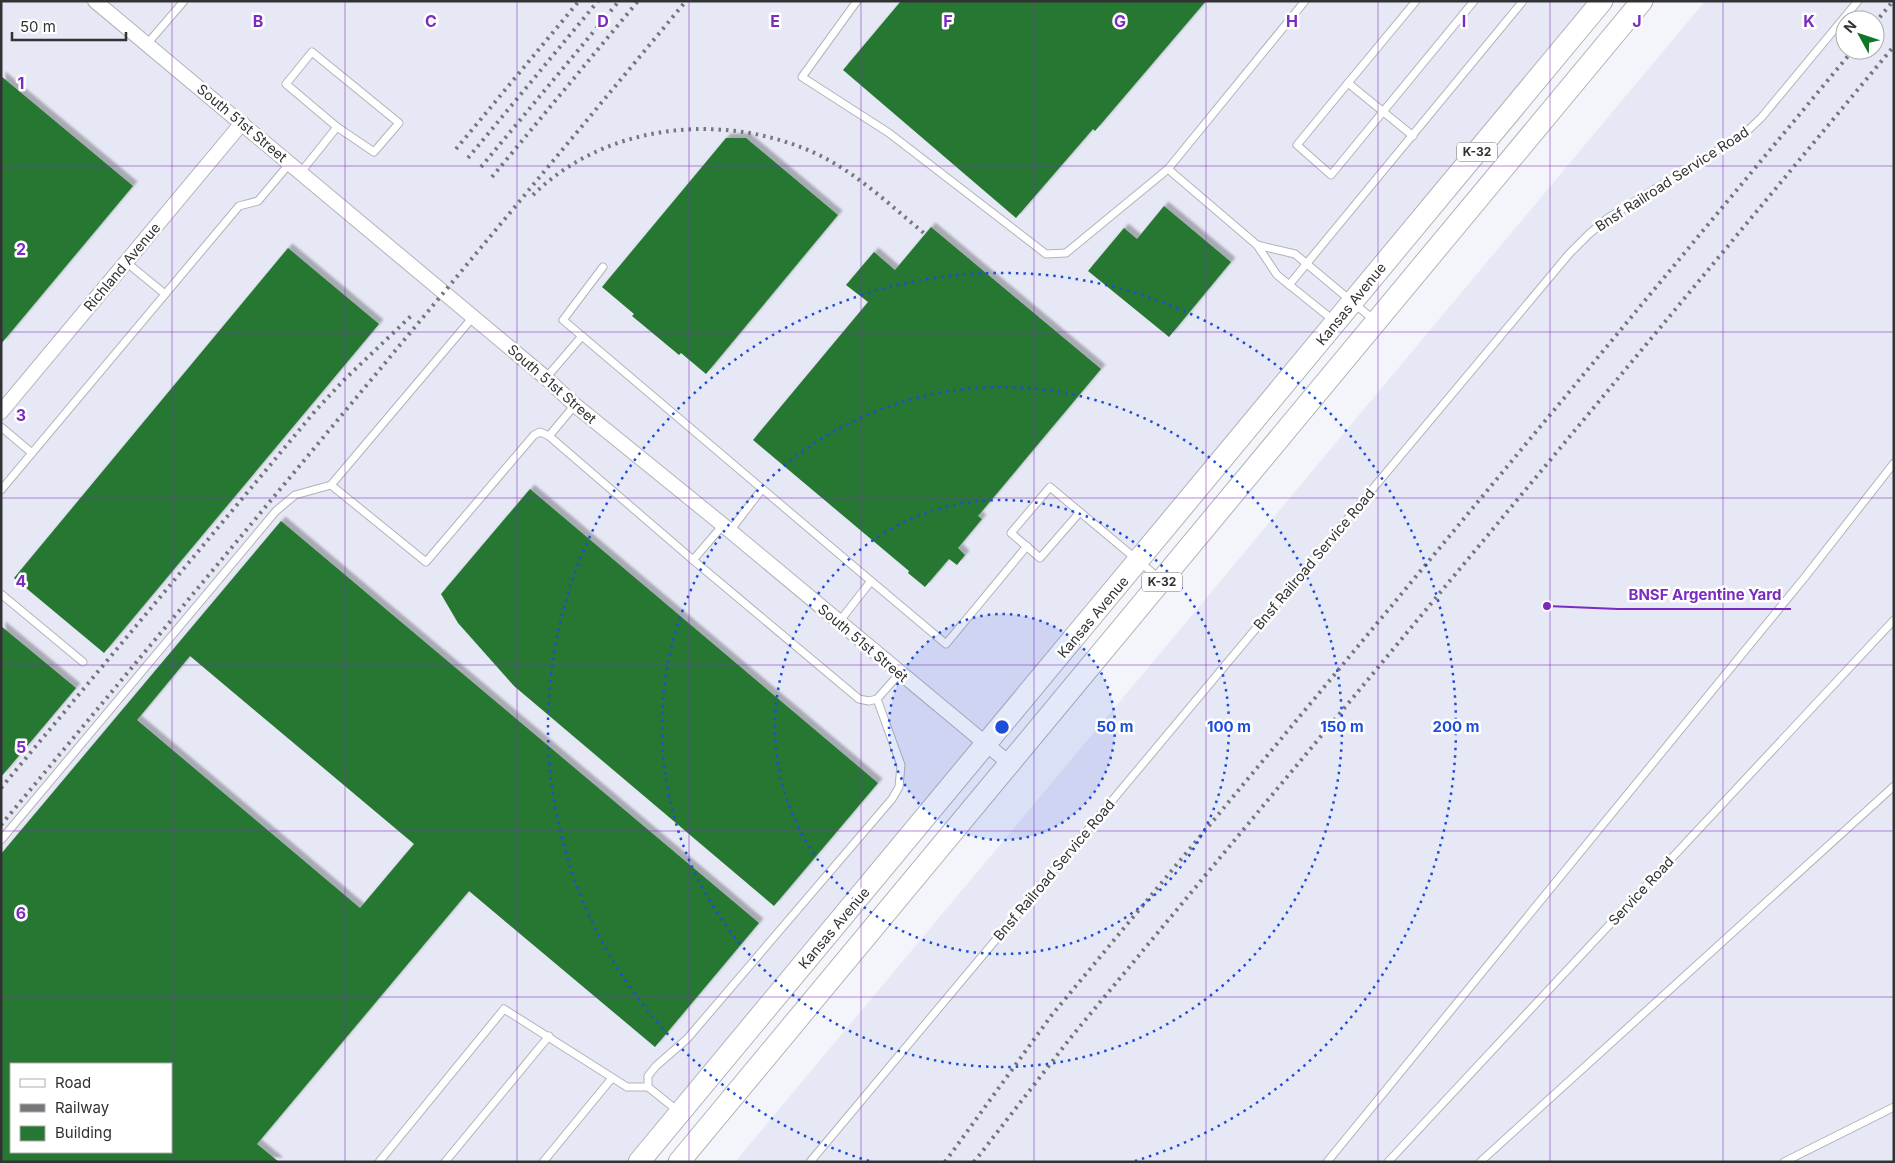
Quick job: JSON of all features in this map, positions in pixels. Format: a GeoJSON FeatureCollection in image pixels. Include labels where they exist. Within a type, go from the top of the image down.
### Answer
{"type":"FeatureCollection","features":[{"type":"Feature","properties":{"kind":"main road","name":"Kansas Avenue"},"geometry":{"type":"LineString","coordinates":[[639,1162],[1602,1]]}},
{"type":"Feature","properties":{"kind":"main road","name":"K-32"},"geometry":{"type":"LineString","coordinates":[[679,1162],[1642,1]]}},
{"type":"Feature","properties":{"kind":"street","name":"South 51st Street"},"geometry":{"type":"LineString","coordinates":[[95,1],[473,316],[575,405],[1010,764]]}},
{"type":"Feature","properties":{"kind":"street","name":"Richland Avenue"},"geometry":{"type":"LineString","coordinates":[[1,412],[242,123]]}},
{"type":"Feature","properties":{"kind":"lane"},"geometry":{"type":"LineString","coordinates":[[147,44],[184,1]]}},
{"type":"Feature","properties":{"kind":"lane"},"geometry":{"type":"LineString","coordinates":[[857,1],[802,77],[889,133],[1046,254],[1066,253],[1168,169],[1305,1]]}},
{"type":"Feature","properties":{"kind":"lane"},"geometry":{"type":"LineString","coordinates":[[1411,3],[1297,145],[1331,174],[1474,1]]}},
{"type":"Feature","properties":{"kind":"lane"},"geometry":{"type":"LineString","coordinates":[[1289,284],[1523,1]]}},
{"type":"Feature","properties":{"kind":"lane","name":"Bnsf Railroad Service Road"},"geometry":{"type":"LineString","coordinates":[[810,1162],[1569,254],[1608,218],[1744,134],[1761,118],[1858,1]]}},
{"type":"Feature","properties":{"kind":"lane"},"geometry":{"type":"LineString","coordinates":[[312,52],[399,122],[374,152],[337,127],[286,84],[312,52]]}},
{"type":"Feature","properties":{"kind":"lane"},"geometry":{"type":"LineString","coordinates":[[1348,83],[1412,136]]}},
{"type":"Feature","properties":{"kind":"lane"},"geometry":{"type":"LineString","coordinates":[[301,172],[337,127]]}},
{"type":"Feature","properties":{"kind":"lane"},"geometry":{"type":"LineString","coordinates":[[1,490],[239,206],[258,201],[290,163]]}},
{"type":"Feature","properties":{"kind":"lane"},"geometry":{"type":"LineString","coordinates":[[1168,169],[1257,245],[1277,275],[1336,323]]}},
{"type":"Feature","properties":{"kind":"lane"},"geometry":{"type":"LineString","coordinates":[[1257,245],[1295,254],[1375,321]]}},
{"type":"Feature","properties":{"kind":"lane"},"geometry":{"type":"LineString","coordinates":[[126,262],[165,294]]}},
{"type":"Feature","properties":{"kind":"lane"},"geometry":{"type":"LineString","coordinates":[[603,266],[563,320],[946,644],[1027,546]]}},
{"type":"Feature","properties":{"kind":"lane"},"geometry":{"type":"LineString","coordinates":[[1,840],[276,511],[295,495],[331,485],[473,316]]}},
{"type":"Feature","properties":{"kind":"lane"},"geometry":{"type":"LineString","coordinates":[[546,378],[582,336]]}},
{"type":"Feature","properties":{"kind":"lane"},"geometry":{"type":"LineString","coordinates":[[549,436],[575,405]]}},
{"type":"Feature","properties":{"kind":"lane"},"geometry":{"type":"LineString","coordinates":[[1,428],[32,453]]}},
{"type":"Feature","properties":{"kind":"lane"},"geometry":{"type":"LineString","coordinates":[[331,485],[426,562],[534,435],[540,432],[549,436],[859,699],[869,701],[877,699],[900,673]]}},
{"type":"Feature","properties":{"kind":"lane"},"geometry":{"type":"LineString","coordinates":[[1327,1162],[1793,592],[1894,463]]}},
{"type":"Feature","properties":{"kind":"lane"},"geometry":{"type":"LineString","coordinates":[[1080,512],[1040,558],[1011,533],[1050,487],[1139,561],[1162,581]]}},
{"type":"Feature","properties":{"kind":"lane"},"geometry":{"type":"LineString","coordinates":[[693,560],[762,489]]}},
{"type":"Feature","properties":{"kind":"lane"},"geometry":{"type":"LineString","coordinates":[[839,622],[871,581]]}},
{"type":"Feature","properties":{"kind":"lane"},"geometry":{"type":"LineString","coordinates":[[1,594],[83,662]]}},
{"type":"Feature","properties":{"kind":"lane","name":"Service Road"},"geometry":{"type":"LineString","coordinates":[[1388,1162],[1894,620]]}},
{"type":"Feature","properties":{"kind":"lane"},"geometry":{"type":"LineString","coordinates":[[648,1087],[648,1076],[656,1066],[687,1039],[892,799],[899,787],[900,765],[877,699]]}},
{"type":"Feature","properties":{"kind":"lane"},"geometry":{"type":"LineString","coordinates":[[1480,1162],[1894,786]]}},
{"type":"Feature","properties":{"kind":"lane"},"geometry":{"type":"LineString","coordinates":[[379,1162],[504,1009],[627,1087],[648,1087],[680,1113]]}},
{"type":"Feature","properties":{"kind":"lane"},"geometry":{"type":"LineString","coordinates":[[445,1162],[549,1036]]}},
{"type":"Feature","properties":{"kind":"lane"},"geometry":{"type":"LineString","coordinates":[[543,1162],[612,1078]]}},
{"type":"Feature","properties":{"kind":"lane"},"geometry":{"type":"LineString","coordinates":[[1784,1162],[1894,1107]]}},
{"type":"Feature","properties":{"kind":"shaded area"},"geometry":{"type":"Polygon","coordinates":[[[1,1],[1597,1],[629,1162],[1,1162],[1,1]]]}},
{"type":"Feature","properties":{"kind":"shaded area"},"geometry":{"type":"Polygon","coordinates":[[[1705,1],[1894,1],[1894,1162],[735,1162],[1705,1]]]}},
{"type":"Feature","properties":{"kind":"building"},"geometry":{"type":"Polygon","coordinates":[[[901,1],[1206,1],[1095,131],[1093,129],[1016,218],[843,70],[901,1]]]}},
{"type":"Feature","properties":{"kind":"building"},"geometry":{"type":"Polygon","coordinates":[[[1,76],[133,186],[1,344],[1,76]]]}},
{"type":"Feature","properties":{"kind":"building"},"geometry":{"type":"Polygon","coordinates":[[[726,138],[746,138],[838,215],[706,374],[681,353],[679,355],[632,316],[634,314],[602,287],[726,138]]]}},
{"type":"Feature","properties":{"kind":"building"},"geometry":{"type":"Polygon","coordinates":[[[1164,206],[1231,262],[1169,337],[1088,271],[1124,228],[1137,239],[1164,206]]]}},
{"type":"Feature","properties":{"kind":"building"},"geometry":{"type":"Polygon","coordinates":[[[931,227],[1101,369],[978,516],[982,519],[958,548],[965,555],[957,565],[949,559],[925,587],[908,573],[909,571],[753,440],[868,302],[846,285],[874,252],[895,270],[931,227]]]}},
{"type":"Feature","properties":{"kind":"building"},"geometry":{"type":"Polygon","coordinates":[[[288,248],[379,324],[104,653],[14,578],[288,248]]]}},
{"type":"Feature","properties":{"kind":"building"},"geometry":{"type":"Polygon","coordinates":[[[530,489],[878,783],[774,906],[514,686],[458,623],[441,594],[530,489]]]}},
{"type":"Feature","properties":{"kind":"building"},"geometry":{"type":"Polygon","coordinates":[[[281,521],[759,923],[655,1047],[469,891],[257,1144],[279,1162],[1,1162],[1,854],[281,521]],[[190,656],[137,720],[360,908],[414,844],[190,656]]]}},
{"type":"Feature","properties":{"kind":"building"},"geometry":{"type":"Polygon","coordinates":[[[1,626],[76,688],[1,777],[1,626]]]}},
{"type":"Feature","properties":{"kind":"railway"},"geometry":{"type":"LineString","coordinates":[[456,149],[579,1]]}},
{"type":"Feature","properties":{"kind":"railway"},"geometry":{"type":"LineString","coordinates":[[468,158],[598,1]]}},
{"type":"Feature","properties":{"kind":"railway"},"geometry":{"type":"LineString","coordinates":[[481,167],[619,1]]}},
{"type":"Feature","properties":{"kind":"railway"},"geometry":{"type":"LineString","coordinates":[[492,177],[638,1]]}},
{"type":"Feature","properties":{"kind":"railway"},"geometry":{"type":"LineString","coordinates":[[1,825],[686,1]]}},
{"type":"Feature","properties":{"kind":"railway"},"geometry":{"type":"LineString","coordinates":[[1885,11],[1893,1]]}},
{"type":"Feature","properties":{"kind":"railway"},"geometry":{"type":"LineString","coordinates":[[974,1162],[1072,1036],[1894,46]]}},
{"type":"Feature","properties":{"kind":"railway"},"geometry":{"type":"LineString","coordinates":[[945,1162],[1051,1016],[1845,60]]}},
{"type":"Feature","properties":{"kind":"railway"},"geometry":{"type":"LineString","coordinates":[[533,195],[563,171],[596,152],[632,139],[669,131],[708,129],[746,132],[783,141],[819,155],[847,171],[874,191],[925,234]]}},
{"type":"Feature","properties":{"kind":"railway"},"geometry":{"type":"LineString","coordinates":[[1,788],[316,410],[344,380],[412,315]]}},
{"type":"Feature","properties":{"kind":"place","name":"BNSF Argentine Yard"},"geometry":{"type":"Point","coordinates":[1547,606]}}]}
